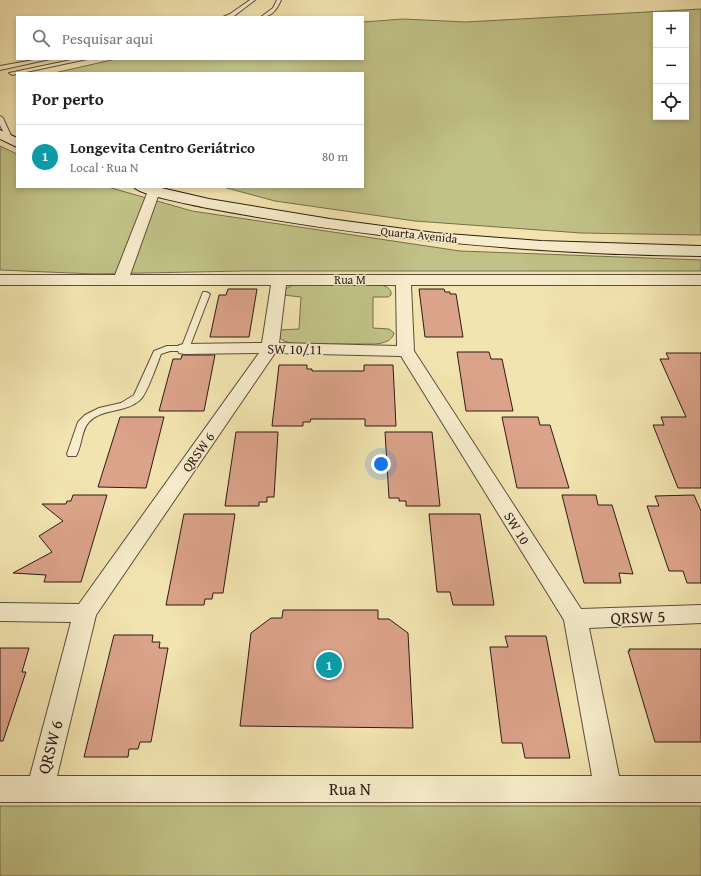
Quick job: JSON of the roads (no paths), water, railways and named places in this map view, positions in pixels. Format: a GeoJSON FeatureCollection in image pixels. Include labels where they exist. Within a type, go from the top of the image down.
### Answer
{"type":"FeatureCollection","features":[{"type":"Feature","properties":{"kind":"main road","name":"Quarta Avenida"},"geometry":{"type":"LineString","coordinates":[[148,189],[252,211],[374,230],[560,248],[701,251]]}},
{"type":"Feature","properties":{"kind":"street"},"geometry":{"type":"LineString","coordinates":[[121,280],[148,189]]}},
{"type":"Feature","properties":{"kind":"street","name":"Rua M"},"geometry":{"type":"LineString","coordinates":[[0,280],[701,280]]}},
{"type":"Feature","properties":{"kind":"street","name":"QRSW 6"},"geometry":{"type":"LineString","coordinates":[[40,789],[85,613],[270,349],[279,280]]}},
{"type":"Feature","properties":{"kind":"street","name":"SW 10"},"geometry":{"type":"LineString","coordinates":[[403,280],[406,351],[575,619],[608,789]]}},
{"type":"Feature","properties":{"kind":"street","name":"SW 10/11"},"geometry":{"type":"LineString","coordinates":[[185,348],[406,351]]}},
{"type":"Feature","properties":{"kind":"street"},"geometry":{"type":"LineString","coordinates":[[0,612],[85,613]]}},
{"type":"Feature","properties":{"kind":"street","name":"QRSW 5"},"geometry":{"type":"LineString","coordinates":[[575,619],[701,614]]}},
{"type":"Feature","properties":{"kind":"street","name":"Rua N"},"geometry":{"type":"LineString","coordinates":[[0,789],[701,789]]}},
{"type":"Feature","properties":{"kind":"lane"},"geometry":{"type":"LineString","coordinates":[[228,16],[253,0]]}},
{"type":"Feature","properties":{"kind":"lane"},"geometry":{"type":"LineString","coordinates":[[264,16],[275,9],[279,0]]}},
{"type":"Feature","properties":{"kind":"lane"},"geometry":{"type":"LineString","coordinates":[[0,68],[41,60]]}},
{"type":"Feature","properties":{"kind":"lane"},"geometry":{"type":"LineString","coordinates":[[17,72],[79,60]]}},
{"type":"Feature","properties":{"kind":"lane"},"geometry":{"type":"LineString","coordinates":[[29,62],[38,68]]}},
{"type":"Feature","properties":{"kind":"lane"},"geometry":{"type":"LineString","coordinates":[[12,73],[16,72]]}},
{"type":"Feature","properties":{"kind":"lane"},"geometry":{"type":"LineString","coordinates":[[0,118],[9,139]]}},
{"type":"Feature","properties":{"kind":"lane"},"geometry":{"type":"LineString","coordinates":[[72,454],[83,422],[86,418],[98,412],[126,405],[134,401],[138,397],[157,353],[161,350],[169,348],[185,348],[206,294]]}},
{"type":"Feature","properties":{"kind":"place","name":"Longevita Centro Geriátrico"},"geometry":{"type":"Point","coordinates":[329,665]}}]}
